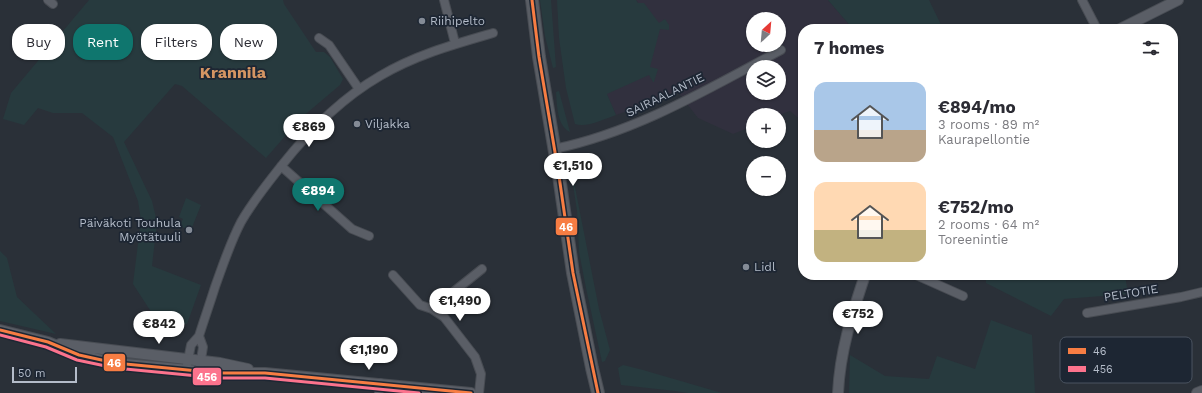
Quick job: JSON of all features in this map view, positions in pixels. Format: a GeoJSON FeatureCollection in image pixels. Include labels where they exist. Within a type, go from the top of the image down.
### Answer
{"type":"FeatureCollection","features":[{"type":"Feature","properties":{"kind":"main road"},"geometry":{"type":"LineString","coordinates":[[532,0],[573,273],[598,393]]}},
{"type":"Feature","properties":{"kind":"street"},"geometry":{"type":"LineString","coordinates":[[444,0],[456,43]]}},
{"type":"Feature","properties":{"kind":"street"},"geometry":{"type":"LineString","coordinates":[[1082,0],[1094,24]]}},
{"type":"Feature","properties":{"kind":"street"},"geometry":{"type":"LineString","coordinates":[[1130,24],[1178,0]]}},
{"type":"Feature","properties":{"kind":"street"},"geometry":{"type":"LineString","coordinates":[[187,370],[191,346],[199,336],[226,256],[241,223],[257,195],[291,153],[314,128],[359,89],[380,76],[407,62],[456,43],[493,33]]}},
{"type":"Feature","properties":{"kind":"street"},"geometry":{"type":"LineString","coordinates":[[319,38],[329,45],[359,89]]}},
{"type":"Feature","properties":{"kind":"street","name":"SAIRAALANTIE"},"geometry":{"type":"LineString","coordinates":[[554,149],[576,144],[630,126],[680,103],[777,52]]}},
{"type":"Feature","properties":{"kind":"street"},"geometry":{"type":"LineString","coordinates":[[281,166],[352,229],[369,236]]}},
{"type":"Feature","properties":{"kind":"street"},"geometry":{"type":"LineString","coordinates":[[432,309],[482,269]]}},
{"type":"Feature","properties":{"kind":"street"},"geometry":{"type":"LineString","coordinates":[[393,275],[420,305],[432,309],[444,318],[475,357],[481,374],[479,393]]}},
{"type":"Feature","properties":{"kind":"street"},"geometry":{"type":"LineString","coordinates":[[838,393],[842,353],[863,280]]}},
{"type":"Feature","properties":{"kind":"street"},"geometry":{"type":"LineString","coordinates":[[927,280],[963,296]]}},
{"type":"Feature","properties":{"kind":"street","name":"PELTOTIE"},"geometry":{"type":"LineString","coordinates":[[1087,313],[1182,297],[1202,292]]}},
{"type":"Feature","properties":{"kind":"street"},"geometry":{"type":"LineString","coordinates":[[0,330],[48,342],[79,354],[115,363],[219,373],[265,373]]}},
{"type":"Feature","properties":{"kind":"street"},"geometry":{"type":"LineString","coordinates":[[199,336],[203,347],[200,371]]}},
{"type":"Feature","properties":{"kind":"street"},"geometry":{"type":"LineString","coordinates":[[48,342],[220,363],[265,373],[384,388],[471,393]]}},
{"type":"Feature","properties":{"kind":"street"},"geometry":{"type":"LineString","coordinates":[[1197,393],[1202,392]]}},
{"type":"Feature","properties":{"kind":"shaded area"},"geometry":{"type":"Polygon","coordinates":[[[636,0],[828,0],[849,24],[798,24],[798,118],[790,111],[786,112],[786,108],[746,108],[746,129],[733,134],[698,118],[677,91],[650,103],[616,115],[606,93],[655,27],[636,0]]]}},
{"type":"Feature","properties":{"kind":"green space"},"geometry":{"type":"Polygon","coordinates":[[[89,0],[283,0],[284,4],[316,52],[324,52],[330,57],[343,79],[340,85],[301,118],[266,158],[182,86],[175,84],[124,142],[152,201],[157,222],[152,266],[201,285],[187,324],[159,324],[133,284],[141,220],[138,201],[113,137],[82,113],[53,113],[38,108],[24,125],[3,119],[11,93],[39,60],[65,60],[65,29],[89,0]]]}},
{"type":"Feature","properties":{"kind":"green space"},"geometry":{"type":"Polygon","coordinates":[[[540,0],[551,0],[556,67],[553,68],[545,36],[540,0]]]}},
{"type":"Feature","properties":{"kind":"green space"},"geometry":{"type":"Polygon","coordinates":[[[557,0],[636,0],[638,3],[644,3],[659,23],[665,19],[669,25],[669,30],[660,29],[650,67],[658,69],[654,82],[649,75],[607,94],[616,115],[590,124],[575,124],[566,88],[559,38],[557,0]]]}},
{"type":"Feature","properties":{"kind":"green space"},"geometry":{"type":"Polygon","coordinates":[[[828,0],[929,0],[941,24],[849,24],[828,0]]]}},
{"type":"Feature","properties":{"kind":"green space"},"geometry":{"type":"Polygon","coordinates":[[[559,91],[570,132],[562,125],[558,115],[556,92],[559,91]]]}},
{"type":"Feature","properties":{"kind":"green space"},"geometry":{"type":"Polygon","coordinates":[[[573,177],[599,309],[610,350],[605,361],[602,362],[579,252],[577,211],[573,177]]]}},
{"type":"Feature","properties":{"kind":"green space"},"geometry":{"type":"Polygon","coordinates":[[[186,198],[201,205],[191,230],[179,226],[183,219],[179,217],[186,198]]]}},
{"type":"Feature","properties":{"kind":"green space"},"geometry":{"type":"Polygon","coordinates":[[[0,251],[7,258],[17,297],[56,334],[0,321],[0,251]]]}},
{"type":"Feature","properties":{"kind":"green space"},"geometry":{"type":"Polygon","coordinates":[[[986,280],[1126,280],[1128,294],[1064,299],[1051,316],[986,283],[986,280]]]}},
{"type":"Feature","properties":{"kind":"green space"},"geometry":{"type":"Polygon","coordinates":[[[991,320],[1032,335],[1035,393],[849,393],[850,355],[885,376],[929,379],[937,356],[975,369],[991,320]]]}},
{"type":"Feature","properties":{"kind":"green space"},"geometry":{"type":"Polygon","coordinates":[[[623,365],[722,393],[688,393],[621,385],[618,368],[623,365]]]}},
{"type":"Feature","properties":{"kind":"transit line","name":"46"},"geometry":{"type":"LineString","coordinates":[[532,0],[539,57],[559,176],[573,273],[598,393]]}},
{"type":"Feature","properties":{"kind":"transit line","name":"46"},"geometry":{"type":"LineString","coordinates":[[0,330],[48,342],[79,355],[115,363],[219,373],[265,373],[471,393]]}},
{"type":"Feature","properties":{"kind":"transit line","name":"456"},"geometry":{"type":"LineString","coordinates":[[0,335],[46,347],[77,360],[115,368],[219,378],[265,378],[419,393]]}},
{"type":"Feature","properties":{"kind":"place","name":"Riihipelto"},"geometry":{"type":"Point","coordinates":[422,21]}},
{"type":"Feature","properties":{"kind":"place","name":"Viljakka"},"geometry":{"type":"Point","coordinates":[357,124]}},
{"type":"Feature","properties":{"kind":"place","name":"Päiväkoti Touhula Myötätuuli"},"geometry":{"type":"Point","coordinates":[189,230]}},
{"type":"Feature","properties":{"kind":"place","name":"Lidl"},"geometry":{"type":"Point","coordinates":[746,267]}},
{"type":"Feature","properties":{"kind":"district","name":"Krannila"},"geometry":{"type":"Point","coordinates":[233,72]}}]}
